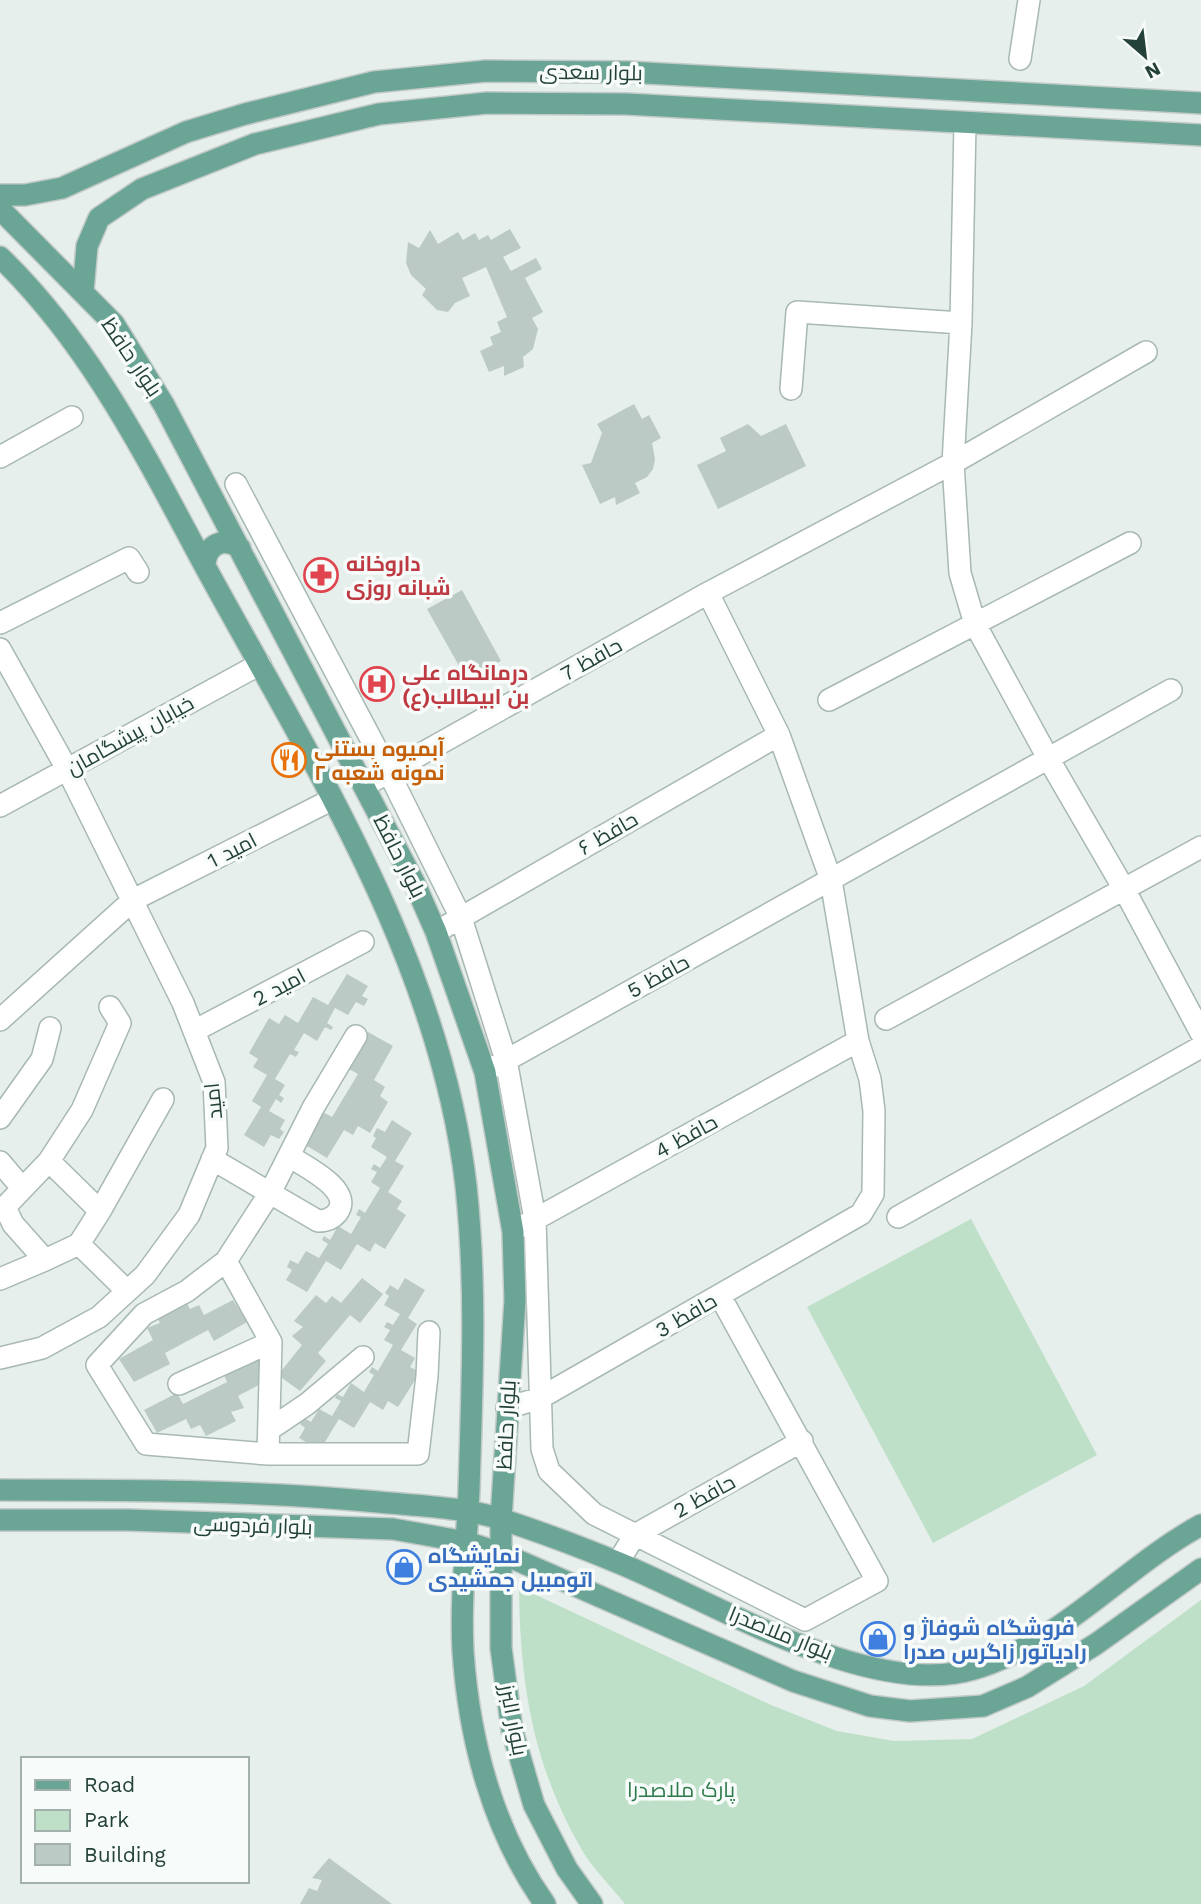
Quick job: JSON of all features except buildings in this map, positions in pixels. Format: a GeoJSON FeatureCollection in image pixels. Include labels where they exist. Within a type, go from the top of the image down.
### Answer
{"type":"FeatureCollection","features":[{"type":"Feature","properties":{"kind":"main road","name":"بلوار سعدی"},"geometry":{"type":"LineString","coordinates":[[0,195],[25,195],[62,188],[186,132],[374,82],[486,71],[628,72],[1201,103]]}},
{"type":"Feature","properties":{"kind":"main road"},"geometry":{"type":"LineString","coordinates":[[965,122],[967,91]]}},
{"type":"Feature","properties":{"kind":"main road","name":"بلوار سعدی"},"geometry":{"type":"LineString","coordinates":[[83,290],[87,246],[99,218],[142,189],[255,144],[379,114],[488,103],[626,104],[1201,135]]}},
{"type":"Feature","properties":{"kind":"main road","name":"بلوار حافظ"},"geometry":{"type":"LineString","coordinates":[[0,209],[114,324],[164,405],[414,882],[436,932],[485,1072],[513,1232],[515,1300],[502,1519]]}},
{"type":"Feature","properties":{"kind":"main road","name":"بلوار حافظ"},"geometry":{"type":"LineString","coordinates":[[0,257],[58,321],[110,394],[260,664],[380,895],[412,972],[446,1074],[465,1182],[475,1299],[466,1542]]}},
{"type":"Feature","properties":{"kind":"main road"},"geometry":{"type":"LineString","coordinates":[[183,524],[202,529],[210,525],[220,509]]}},
{"type":"Feature","properties":{"kind":"main road"},"geometry":{"type":"LineString","coordinates":[[205,565],[207,553],[216,544],[229,542],[240,548]]}},
{"type":"Feature","properties":{"kind":"main road","name":"بلوار فردوسی"},"geometry":{"type":"LineString","coordinates":[[0,1490],[131,1490],[322,1496],[468,1511],[502,1519]]}},
{"type":"Feature","properties":{"kind":"main road","name":"بلوار البرز"},"geometry":{"type":"LineString","coordinates":[[502,1519],[501,1648],[512,1730],[534,1805],[567,1870],[592,1904]]}},
{"type":"Feature","properties":{"kind":"main road","name":"بلوار ملاصدرا"},"geometry":{"type":"LineString","coordinates":[[502,1519],[618,1562],[806,1647],[907,1675],[975,1669],[1046,1634],[1201,1525]]}},
{"type":"Feature","properties":{"kind":"main road","name":"بلوار فردوسی"},"geometry":{"type":"LineString","coordinates":[[0,1520],[128,1520],[393,1529],[466,1542],[503,1554]]}},
{"type":"Feature","properties":{"kind":"main road","name":"بلوار البرز"},"geometry":{"type":"LineString","coordinates":[[466,1542],[463,1651],[475,1738],[498,1819],[545,1904]]}},
{"type":"Feature","properties":{"kind":"main road","name":"بلوار ملاصدرا"},"geometry":{"type":"LineString","coordinates":[[503,1554],[793,1681],[870,1706],[910,1711],[983,1706],[1027,1687],[1096,1644],[1201,1569]]}},
{"type":"Feature","properties":{"kind":"street"},"geometry":{"type":"LineString","coordinates":[[1020,59],[1029,0]]}},
{"type":"Feature","properties":{"kind":"street"},"geometry":{"type":"LineString","coordinates":[[965,122],[961,323],[953,463],[960,573],[975,624],[1048,758],[1125,889],[1201,1033]]}},
{"type":"Feature","properties":{"kind":"street"},"geometry":{"type":"LineString","coordinates":[[791,389],[797,312],[961,323]]}},
{"type":"Feature","properties":{"kind":"street","name":"حافظ 7"},"geometry":{"type":"LineString","coordinates":[[364,786],[708,593],[953,463],[1146,352]]}},
{"type":"Feature","properties":{"kind":"street"},"geometry":{"type":"LineString","coordinates":[[0,457],[72,417]]}},
{"type":"Feature","properties":{"kind":"street"},"geometry":{"type":"LineString","coordinates":[[236,484],[461,918],[506,1060],[535,1219],[541,1449],[549,1471],[594,1514],[805,1620],[877,1581],[720,1296]]}},
{"type":"Feature","properties":{"kind":"street"},"geometry":{"type":"LineString","coordinates":[[829,700],[1130,543]]}},
{"type":"Feature","properties":{"kind":"street"},"geometry":{"type":"LineString","coordinates":[[0,623],[129,558],[138,572]]}},
{"type":"Feature","properties":{"kind":"street"},"geometry":{"type":"LineString","coordinates":[[708,593],[779,735],[831,880],[858,1041]]}},
{"type":"Feature","properties":{"kind":"street"},"geometry":{"type":"LineString","coordinates":[[288,642],[314,631]]}},
{"type":"Feature","properties":{"kind":"street","name":"امید"},"geometry":{"type":"LineString","coordinates":[[0,649],[67,769],[133,900],[194,1031],[214,1082],[217,1148],[189,1215],[145,1275],[88,1324],[42,1348],[0,1358]]}},
{"type":"Feature","properties":{"kind":"street","name":"خیابان پیشگامان"},"geometry":{"type":"LineString","coordinates":[[0,806],[260,664]]}},
{"type":"Feature","properties":{"kind":"street","name":"حافظ 5"},"geometry":{"type":"LineString","coordinates":[[485,1072],[1171,690]]}},
{"type":"Feature","properties":{"kind":"street","name":"حافظ ۶"},"geometry":{"type":"LineString","coordinates":[[436,932],[779,735]]}},
{"type":"Feature","properties":{"kind":"street","name":"امید 1"},"geometry":{"type":"LineString","coordinates":[[0,1020],[133,900],[331,800]]}},
{"type":"Feature","properties":{"kind":"street"},"geometry":{"type":"LineString","coordinates":[[886,1019],[1201,847]]}},
{"type":"Feature","properties":{"kind":"street","name":"امید 2"},"geometry":{"type":"LineString","coordinates":[[194,1031],[363,942]]}},
{"type":"Feature","properties":{"kind":"street"},"geometry":{"type":"LineString","coordinates":[[45,1259],[13,1224],[3,1208],[48,1161],[82,1110],[120,1023],[110,1007]]}},
{"type":"Feature","properties":{"kind":"street"},"geometry":{"type":"LineString","coordinates":[[0,1118],[42,1059],[50,1028]]}},
{"type":"Feature","properties":{"kind":"street"},"geometry":{"type":"LineString","coordinates":[[356,1035],[271,1191],[226,1261],[187,1291],[144,1314],[97,1366],[146,1444],[268,1454],[418,1454],[429,1332]]}},
{"type":"Feature","properties":{"kind":"street","name":"حافظ 3"},"geometry":{"type":"LineString","coordinates":[[507,1408],[540,1398],[861,1213],[873,1194],[874,1111],[870,1079],[858,1041]]}},
{"type":"Feature","properties":{"kind":"street","name":"حافظ 4"},"geometry":{"type":"LineString","coordinates":[[513,1232],[858,1041]]}},
{"type":"Feature","properties":{"kind":"street"},"geometry":{"type":"LineString","coordinates":[[898,1217],[1201,1047]]}},
{"type":"Feature","properties":{"kind":"street"},"geometry":{"type":"LineString","coordinates":[[0,1279],[79,1244],[163,1099]]}},
{"type":"Feature","properties":{"kind":"street"},"geometry":{"type":"LineString","coordinates":[[212,1159],[271,1191],[318,1221],[327,1221],[340,1208],[340,1196],[335,1187],[289,1156]]}},
{"type":"Feature","properties":{"kind":"street"},"geometry":{"type":"LineString","coordinates":[[48,1161],[100,1211]]}},
{"type":"Feature","properties":{"kind":"street"},"geometry":{"type":"LineString","coordinates":[[0,1162],[22,1188]]}},
{"type":"Feature","properties":{"kind":"street"},"geometry":{"type":"LineString","coordinates":[[79,1244],[127,1291]]}},
{"type":"Feature","properties":{"kind":"street"},"geometry":{"type":"LineString","coordinates":[[226,1261],[271,1342],[268,1454]]}},
{"type":"Feature","properties":{"kind":"street"},"geometry":{"type":"LineString","coordinates":[[179,1384],[271,1342]]}},
{"type":"Feature","properties":{"kind":"street"},"geometry":{"type":"LineString","coordinates":[[270,1429],[307,1404],[363,1357]]}},
{"type":"Feature","properties":{"kind":"street","name":"حافظ 2"},"geometry":{"type":"LineString","coordinates":[[618,1562],[635,1535],[802,1441]]}},
{"type":"Feature","properties":{"kind":"green space"},"geometry":{"type":"Polygon","coordinates":[[[971,1219],[1097,1455],[933,1543],[807,1307],[971,1219]]]}},
{"type":"Feature","properties":{"kind":"green space","name":"پارک ملاصدرا"},"geometry":{"type":"Polygon","coordinates":[[[519,1587],[771,1705],[837,1731],[894,1741],[972,1739],[1084,1686],[1201,1600],[1201,1904],[625,1904],[584,1853],[550,1783],[540,1752],[526,1688],[519,1587]]]}},
{"type":"Feature","properties":{"kind":"place","name":"داروخانه شبانه روزی"},"geometry":{"type":"Point","coordinates":[321,575]}},
{"type":"Feature","properties":{"kind":"place","name":"درمانگاه علی بن ابیطالب(ع)"},"geometry":{"type":"Point","coordinates":[377,684]}},
{"type":"Feature","properties":{"kind":"place","name":"آبمیوه بستنی نمونه شعبه ۲"},"geometry":{"type":"Point","coordinates":[289,760]}},
{"type":"Feature","properties":{"kind":"place","name":"نمایشگاه اتومبیل جمشیدی"},"geometry":{"type":"Point","coordinates":[404,1567]}},
{"type":"Feature","properties":{"kind":"place","name":"فروشگاه شوفاژ و رادیاتور زاگرس صدرا"},"geometry":{"type":"Point","coordinates":[878,1639]}}]}
